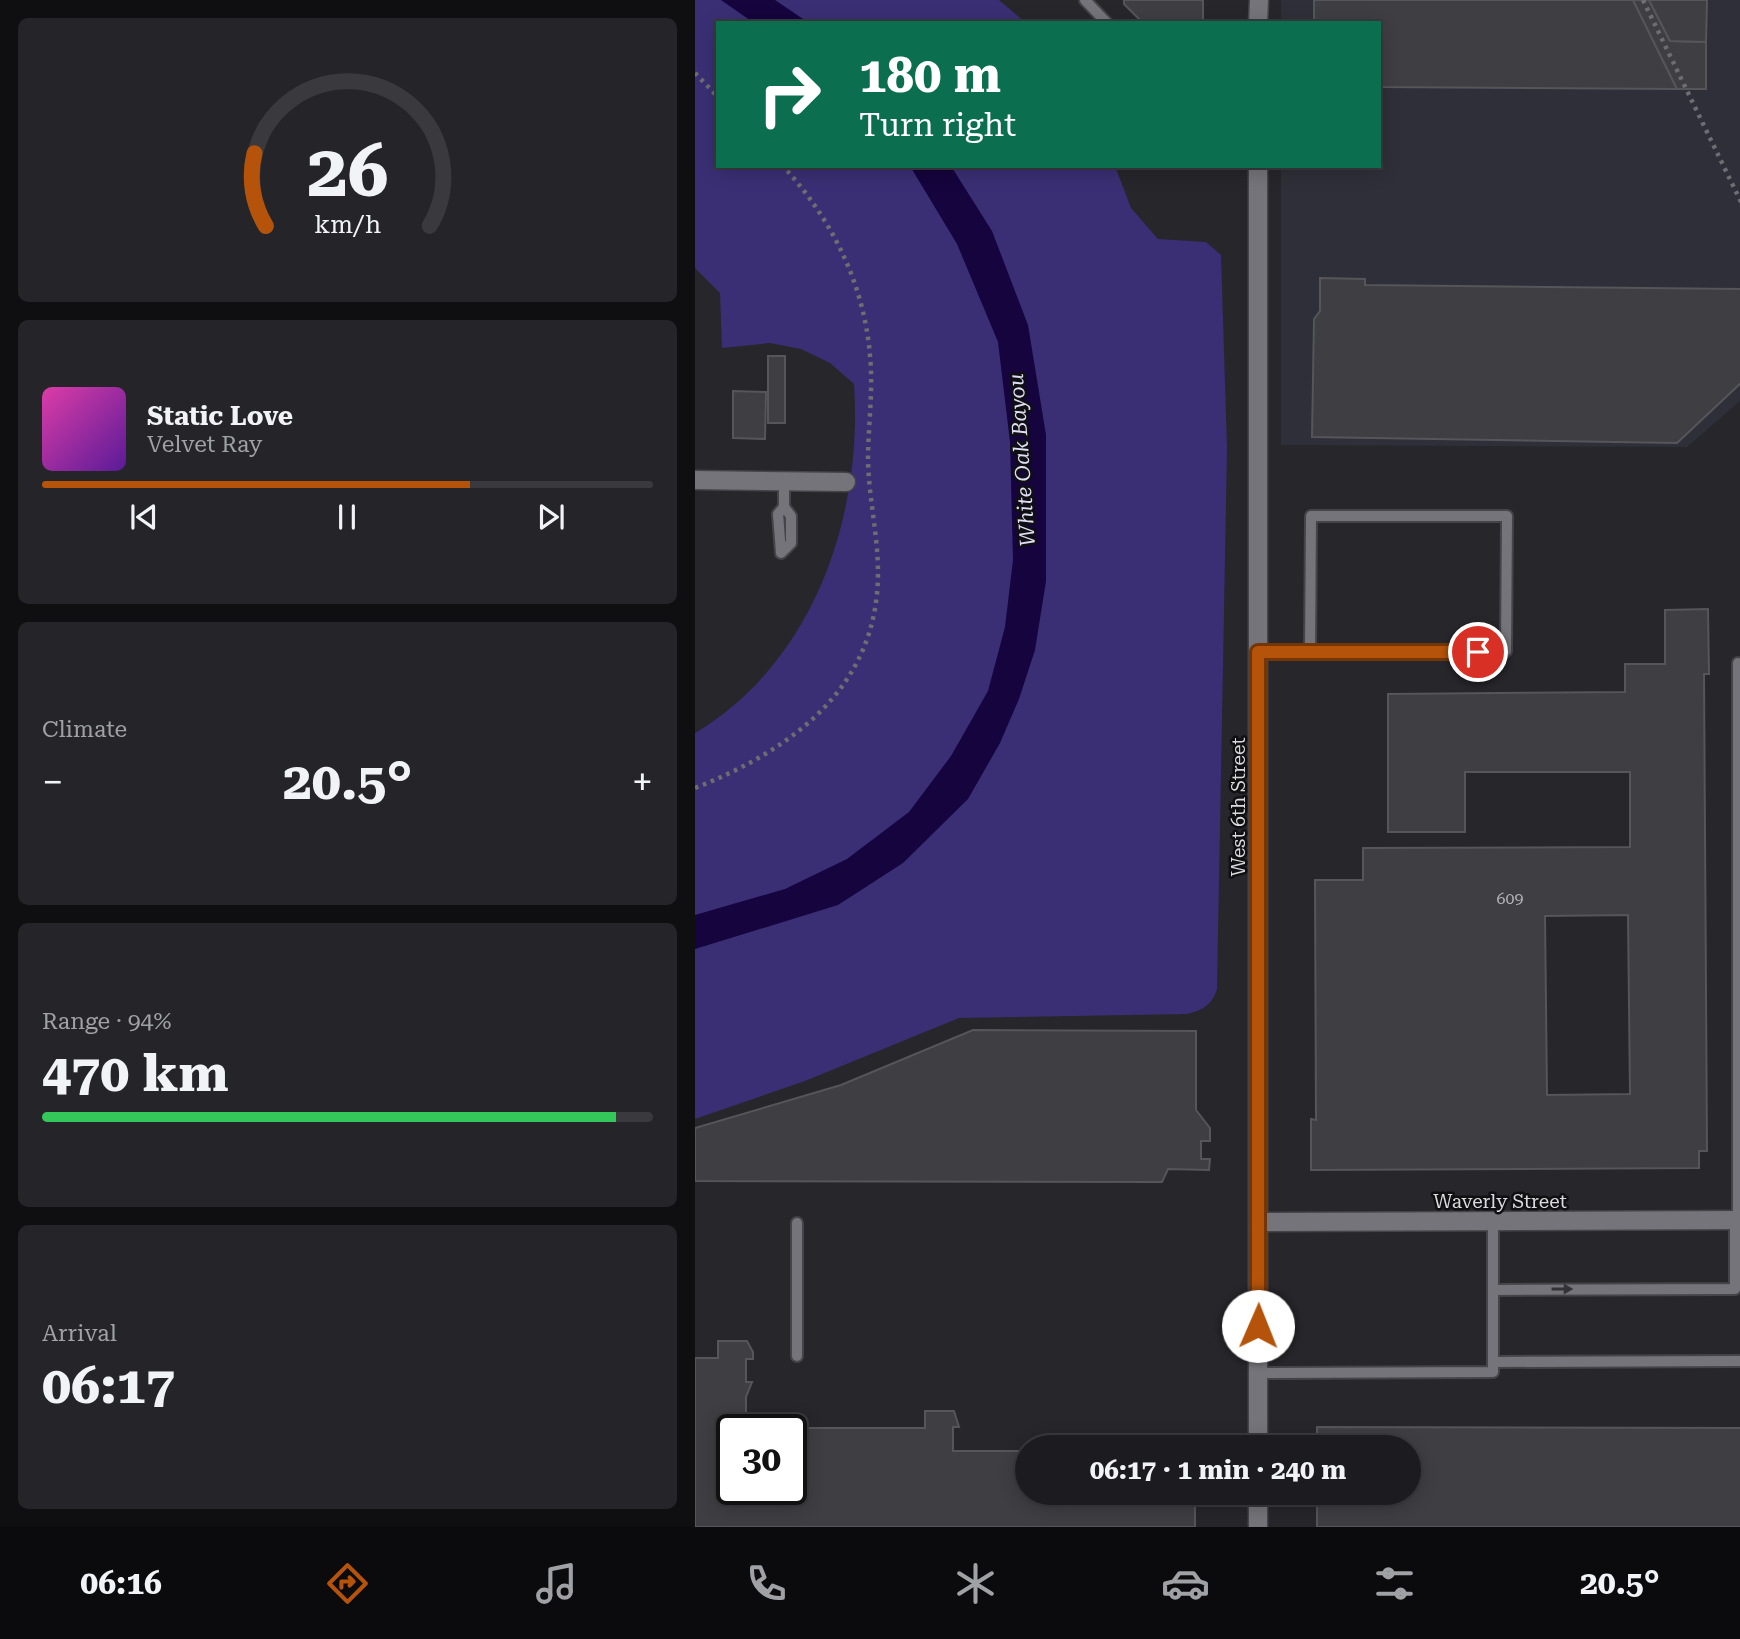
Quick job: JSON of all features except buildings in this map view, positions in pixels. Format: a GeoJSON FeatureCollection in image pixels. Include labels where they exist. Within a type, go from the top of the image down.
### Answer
{"type":"FeatureCollection","features":[{"type":"Feature","properties":{"kind":"street"},"geometry":{"type":"LineString","coordinates":[[1258,21],[1259,0]]}},
{"type":"Feature","properties":{"kind":"street","name":"West 6th Street"},"geometry":{"type":"LineString","coordinates":[[1258,168],[1258,1435]]}},
{"type":"Feature","properties":{"kind":"street"},"geometry":{"type":"LineString","coordinates":[[695,480],[846,482]]}},
{"type":"Feature","properties":{"kind":"street","name":"Waverly Street"},"geometry":{"type":"LineString","coordinates":[[1259,1222],[1738,1220]]}},
{"type":"Feature","properties":{"kind":"street"},"geometry":{"type":"LineString","coordinates":[[1258,1505],[1258,1527]]}},
{"type":"Feature","properties":{"kind":"lane"},"geometry":{"type":"LineString","coordinates":[[1085,0],[1105,21]]}},
{"type":"Feature","properties":{"kind":"lane"},"geometry":{"type":"LineString","coordinates":[[784,481],[784,507]]}},
{"type":"Feature","properties":{"kind":"lane"},"geometry":{"type":"LineString","coordinates":[[1258,652],[1310,652],[1506,651],[1507,516],[1311,516],[1310,652]]}},
{"type":"Feature","properties":{"kind":"lane"},"geometry":{"type":"LineString","coordinates":[[1494,1290],[1736,1289],[1739,663]]}},
{"type":"Feature","properties":{"kind":"lane"},"geometry":{"type":"LineString","coordinates":[[797,1223],[797,1356]]}},
{"type":"Feature","properties":{"kind":"lane"},"geometry":{"type":"LineString","coordinates":[[1259,1373],[1493,1373],[1493,1223]]}},
{"type":"Feature","properties":{"kind":"lane"},"geometry":{"type":"LineString","coordinates":[[1494,1362],[1740,1361]]}},
{"type":"Feature","properties":{"kind":"path"},"geometry":{"type":"LineString","coordinates":[[1643,0],[1740,202]]}},
{"type":"Feature","properties":{"kind":"path"},"geometry":{"type":"LineString","coordinates":[[695,73],[716,95]]}},
{"type":"Feature","properties":{"kind":"shaded area"},"geometry":{"type":"Polygon","coordinates":[[[695,0],[999,0],[1024,21],[716,21],[716,168],[1116,168],[1131,208],[1158,239],[1206,242],[1221,255],[1227,448],[1217,989],[1210,1003],[1202,1009],[1187,1014],[959,1018],[805,1081],[695,1119],[695,733],[736,703],[771,667],[800,626],[823,581],[839,534],[850,484],[855,434],[854,384],[830,363],[801,349],[770,343],[722,348],[720,293],[695,268],[695,0]]]}},
{"type":"Feature","properties":{"kind":"shaded area"},"geometry":{"type":"Polygon","coordinates":[[[1281,0],[1740,0],[1740,401],[1687,447],[1281,445],[1281,168],[1381,168],[1381,21],[1281,21],[1281,0]]]}},
{"type":"Feature","properties":{"kind":"water"},"geometry":{"type":"Polygon","coordinates":[[[721,0],[775,0],[806,21],[751,21],[721,0]]]}},
{"type":"Feature","properties":{"kind":"water","name":"White Oak Bayou"},"geometry":{"type":"Polygon","coordinates":[[[911,168],[952,168],[992,231],[1028,325],[1046,435],[1046,581],[1035,650],[1019,699],[1000,743],[968,799],[903,863],[838,905],[695,949],[695,915],[785,889],[847,859],[909,812],[951,756],[988,691],[1005,627],[1013,560],[1010,442],[998,342],[957,244],[911,168]]]}},
{"type":"Feature","properties":{"kind":"route"},"geometry":{"type":"LineString","coordinates":[[1258,1326],[1258,652],[1478,652]]}}]}
